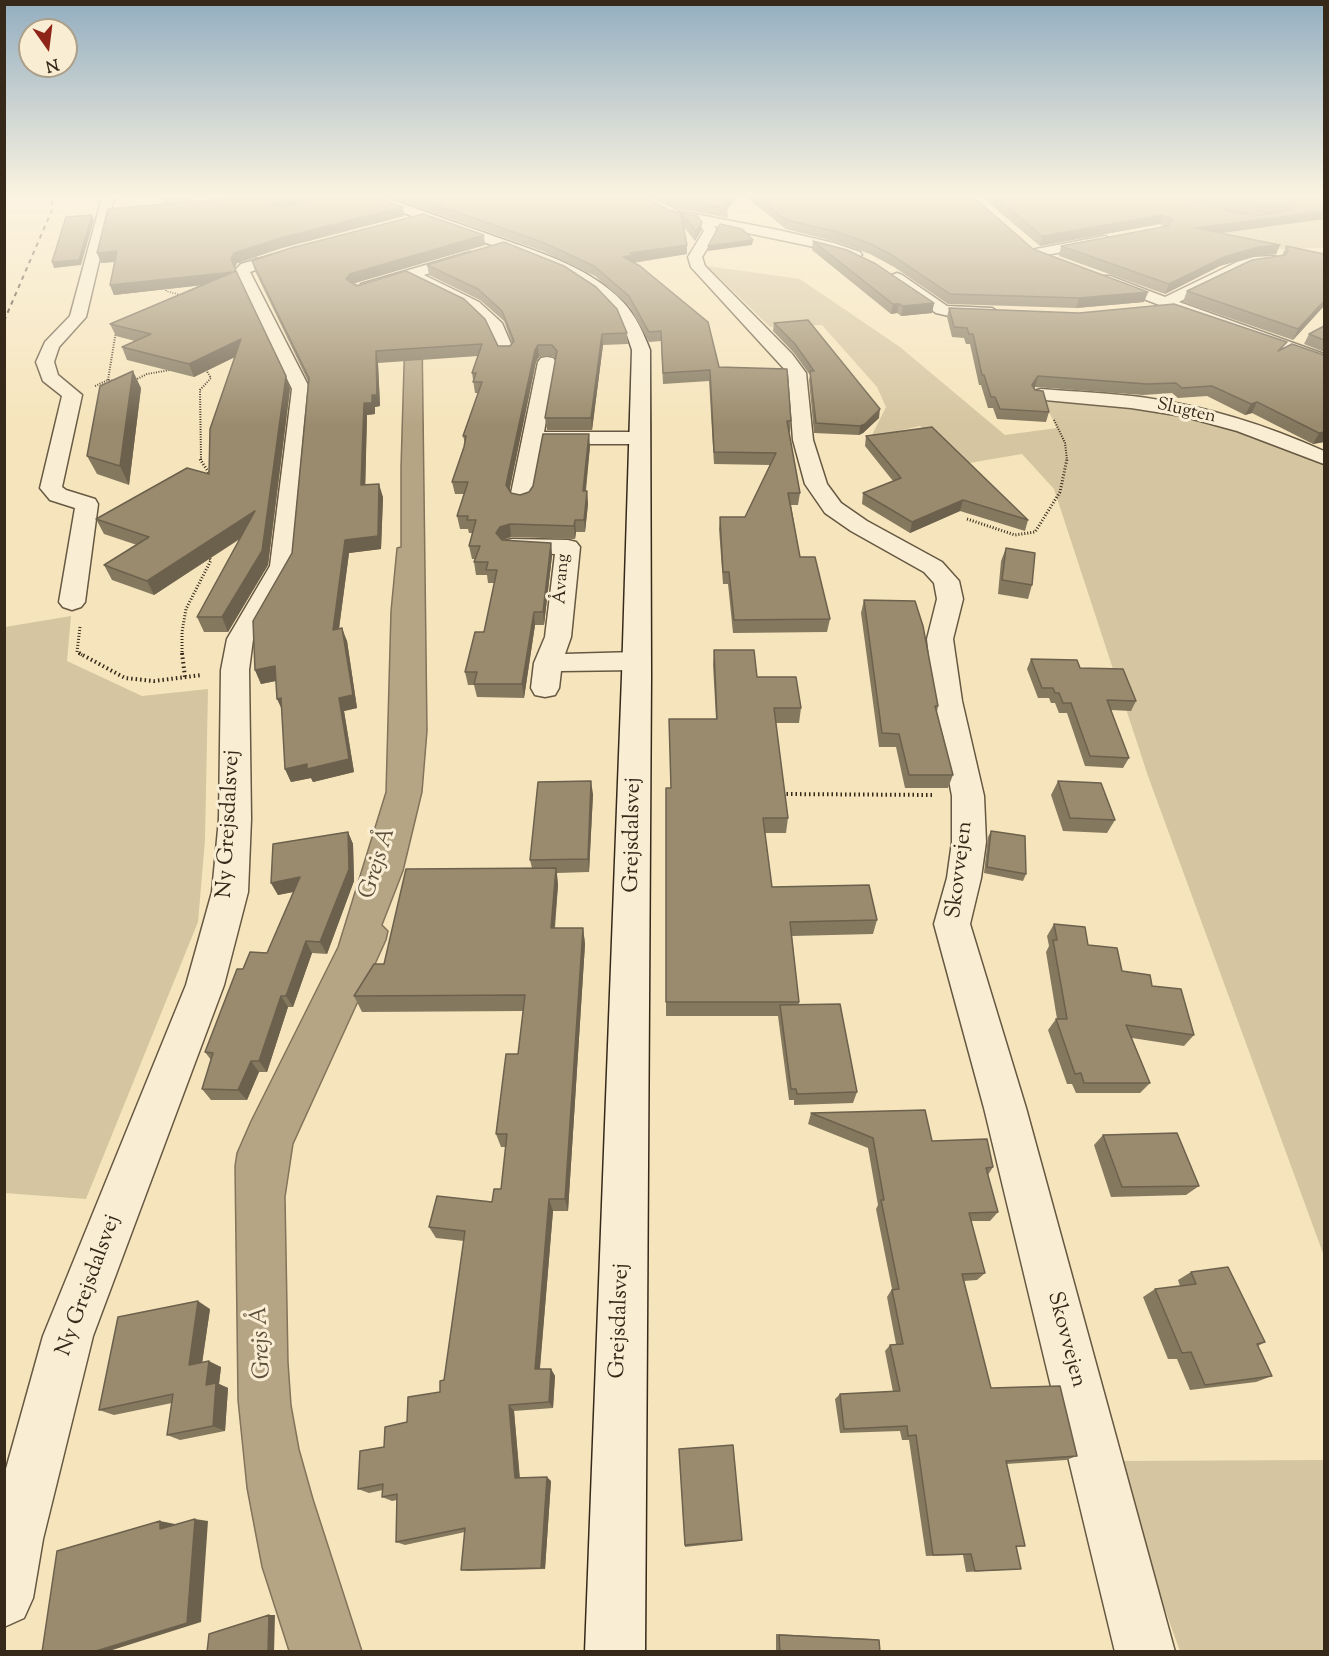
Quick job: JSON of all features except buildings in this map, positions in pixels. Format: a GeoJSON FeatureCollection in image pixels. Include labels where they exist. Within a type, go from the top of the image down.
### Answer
{"type":"FeatureCollection","features":[{"type":"Feature","properties":{"kind":"street"},"geometry":{"type":"LineString","coordinates":[[72,602],[87,504],[58,495],[51,488],[72,395],[50,377],[45,362],[51,346],[78,317],[89,271]]}},
{"type":"Feature","properties":{"kind":"street","name":"Ny Grejsdalsvej"},"geometry":{"type":"LineString","coordinates":[[4,1598],[15,1539],[68,1336],[205,985],[230,892],[235,819],[235,670],[240,639],[282,566],[301,389],[242,271]]}},
{"type":"Feature","properties":{"kind":"street"},"geometry":{"type":"LineString","coordinates":[[359,289],[419,271]]}},
{"type":"Feature","properties":{"kind":"street","name":"Grejsdalsvej"},"geometry":{"type":"LineString","coordinates":[[568,271],[610,298],[626,315],[637,333],[641,350],[638,438],[636,793],[619,1382],[615,1652]]}},
{"type":"Feature","properties":{"kind":"street","name":"Skovvejen"},"geometry":{"type":"LineString","coordinates":[[702,271],[786,358],[797,373],[803,440],[816,484],[833,508],[859,526],[933,567],[946,582],[950,599],[940,639],[948,701],[968,796],[969,842],[964,878],[952,924],[1005,1108],[1145,1652]]}},
{"type":"Feature","properties":{"kind":"street"},"geometry":{"type":"LineString","coordinates":[[886,271],[942,310],[1009,313]]}},
{"type":"Feature","properties":{"kind":"street"},"geometry":{"type":"LineString","coordinates":[[1170,306],[1172,298],[1229,271]]}},
{"type":"Feature","properties":{"kind":"street"},"geometry":{"type":"LineString","coordinates":[[410,274],[473,305],[496,327],[505,351]]}},
{"type":"Feature","properties":{"kind":"street"},"geometry":{"type":"LineString","coordinates":[[1092,275],[1159,298],[1170,306]]}},
{"type":"Feature","properties":{"kind":"street"},"geometry":{"type":"LineString","coordinates":[[1142,308],[1170,306],[1192,310],[1324,360]]}},
{"type":"Feature","properties":{"kind":"street"},"geometry":{"type":"LineString","coordinates":[[521,498],[547,362]]}},
{"type":"Feature","properties":{"kind":"street","name":"Slugten"},"geometry":{"type":"LineString","coordinates":[[1041,395],[1122,400],[1173,408],[1212,417],[1324,458]]}},
{"type":"Feature","properties":{"kind":"street"},"geometry":{"type":"LineString","coordinates":[[532,438],[638,438]]}},
{"type":"Feature","properties":{"kind":"street","name":"Åvang"},"geometry":{"type":"LineString","coordinates":[[512,546],[568,547],[558,638],[546,676],[636,661]]}},
{"type":"Feature","properties":{"kind":"path"},"geometry":{"type":"LineString","coordinates":[[166,282],[166,291],[188,297]]}},
{"type":"Feature","properties":{"kind":"path"},"geometry":{"type":"LineString","coordinates":[[78,317],[118,324],[108,380]]}},
{"type":"Feature","properties":{"kind":"path"},"geometry":{"type":"LineString","coordinates":[[202,359],[205,370],[211,378],[200,390],[200,459],[211,477]]}},
{"type":"Feature","properties":{"kind":"path"},"geometry":{"type":"LineString","coordinates":[[129,384],[147,374],[176,369]]}},
{"type":"Feature","properties":{"kind":"path"},"geometry":{"type":"LineString","coordinates":[[72,395],[108,380],[119,382]]}},
{"type":"Feature","properties":{"kind":"path"},"geometry":{"type":"LineString","coordinates":[[967,519],[1007,533],[1024,535],[1035,532],[1055,505],[1065,482],[1065,446],[1041,395]]}},
{"type":"Feature","properties":{"kind":"path"},"geometry":{"type":"LineString","coordinates":[[185,677],[181,657],[186,608],[194,589],[206,574],[211,560],[206,554]]}},
{"type":"Feature","properties":{"kind":"path"},"geometry":{"type":"LineString","coordinates":[[72,602],[82,607],[77,652],[125,678],[154,681],[235,670]]}},
{"type":"Feature","properties":{"kind":"path"},"geometry":{"type":"LineString","coordinates":[[778,794],[968,796]]}},
{"type":"Feature","properties":{"kind":"shaded area"},"geometry":{"type":"Polygon","coordinates":[[[712,271],[745,271],[800,279],[900,347],[1005,435],[1057,428],[1044,402],[1116,404],[1188,416],[1224,425],[1292,449],[1324,464],[1324,1256],[1148,776],[1054,489],[1022,454],[969,463],[920,426],[871,437],[886,407],[877,387],[822,325],[770,327],[712,271]]]}},
{"type":"Feature","properties":{"kind":"shaded area"},"geometry":{"type":"Polygon","coordinates":[[[71,616],[67,661],[142,696],[208,689],[205,840],[198,922],[86,1199],[4,1193],[5,627],[71,616]]]}},
{"type":"Feature","properties":{"kind":"shaded area"},"geometry":{"type":"Polygon","coordinates":[[[1324,1460],[1324,1651],[1180,1651],[1111,1461],[1324,1460]]]}},
{"type":"Feature","properties":{"kind":"water","name":"Grejs Å"},"geometry":{"type":"Polygon","coordinates":[[[274,271],[296,271],[338,292],[406,310],[413,316],[422,331],[427,731],[422,792],[403,871],[382,925],[388,931],[386,940],[293,1144],[285,1197],[291,1405],[299,1449],[313,1499],[362,1651],[289,1651],[262,1567],[247,1488],[238,1400],[235,1166],[237,1153],[251,1121],[338,947],[386,792],[391,611],[397,548],[401,547],[405,333],[398,320],[389,313],[330,297],[274,271]]]}},
{"type":"Feature","properties":{"kind":"railway"},"geometry":{"type":"LineString","coordinates":[[4,321],[26,271]]}}]}
